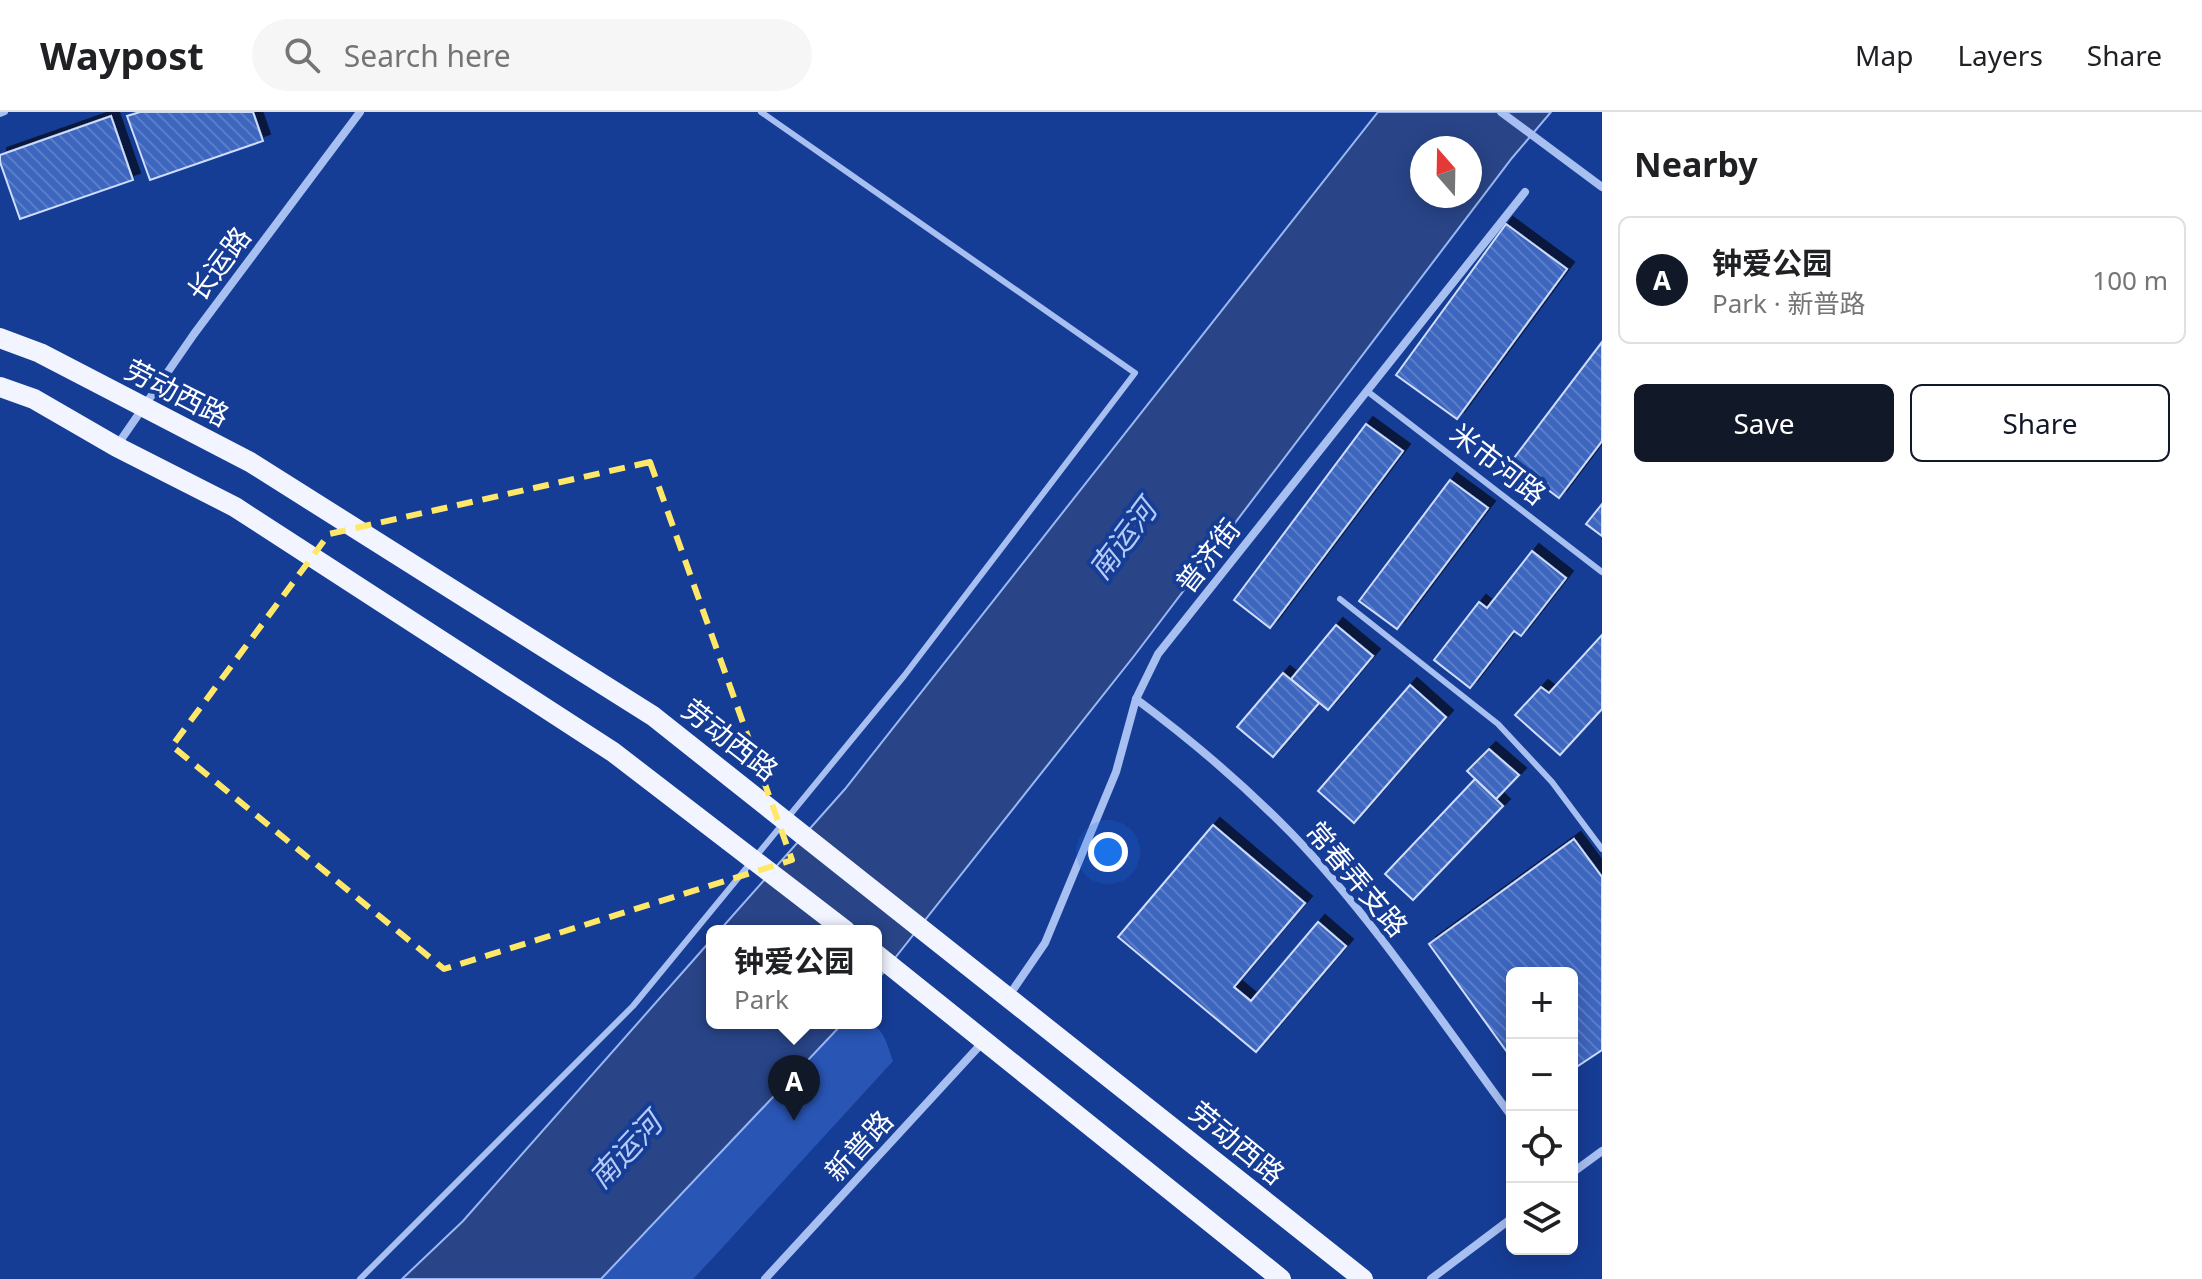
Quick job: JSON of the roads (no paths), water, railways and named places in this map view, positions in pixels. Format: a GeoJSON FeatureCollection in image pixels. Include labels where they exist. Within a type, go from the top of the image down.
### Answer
{"type":"FeatureCollection","features":[{"type":"Feature","properties":{"kind":"main road","name":"劳动西路"},"geometry":{"type":"LineString","coordinates":[[0,338],[40,353],[250,462],[653,716],[1363,1279]]}},
{"type":"Feature","properties":{"kind":"main road"},"geometry":{"type":"LineString","coordinates":[[0,387],[34,399],[117,447],[235,507],[613,752],[838,925]]}},
{"type":"Feature","properties":{"kind":"main road"},"geometry":{"type":"LineString","coordinates":[[882,959],[1281,1279]]}},
{"type":"Feature","properties":{"kind":"street","name":"长运路"},"geometry":{"type":"LineString","coordinates":[[117,447],[194,334],[360,112]]}},
{"type":"Feature","properties":{"kind":"street"},"geometry":{"type":"LineString","coordinates":[[1501,112],[1602,187]]}},
{"type":"Feature","properties":{"kind":"street","name":"普济街"},"geometry":{"type":"LineString","coordinates":[[1008,997],[1045,943],[1116,772],[1136,699],[1158,654],[1525,192]]}},
{"type":"Feature","properties":{"kind":"street","name":"常春弄支路"},"geometry":{"type":"LineString","coordinates":[[1136,699],[1181,733],[1292,834],[1362,916],[1508,1111]]}},
{"type":"Feature","properties":{"kind":"street","name":"新普路"},"geometry":{"type":"LineString","coordinates":[[765,1279],[983,1042]]}},
{"type":"Feature","properties":{"kind":"street"},"geometry":{"type":"LineString","coordinates":[[1578,1169],[1602,1151]]}},
{"type":"Feature","properties":{"kind":"street"},"geometry":{"type":"LineString","coordinates":[[1431,1279],[1506,1223]]}},
{"type":"Feature","properties":{"kind":"lane"},"geometry":{"type":"LineString","coordinates":[[360,1279],[633,1006],[904,676],[1135,373],[761,112]]}},
{"type":"Feature","properties":{"kind":"lane","name":"米市河路"},"geometry":{"type":"LineString","coordinates":[[1367,391],[1602,572]]}},
{"type":"Feature","properties":{"kind":"lane"},"geometry":{"type":"LineString","coordinates":[[1340,599],[1498,724],[1552,782],[1602,849]]}},
{"type":"Feature","properties":{"kind":"water","name":"南运河"},"geometry":{"type":"Polygon","coordinates":[[[1378,112],[1551,112],[1482,198],[1482,136],[1410,136],[1410,208],[1474,208],[1134,656],[882,974],[882,925],[724,925],[845,789],[1378,112]]]}},
{"type":"Feature","properties":{"kind":"water","name":"南运河"},"geometry":{"type":"Polygon","coordinates":[[[706,946],[706,1029],[837,1029],[601,1279],[402,1279],[463,1221],[706,946]]]}},
{"type":"Feature","properties":{"kind":"place","name":"钟爱公园"},"geometry":{"type":"Point","coordinates":[794,1121]}}]}
